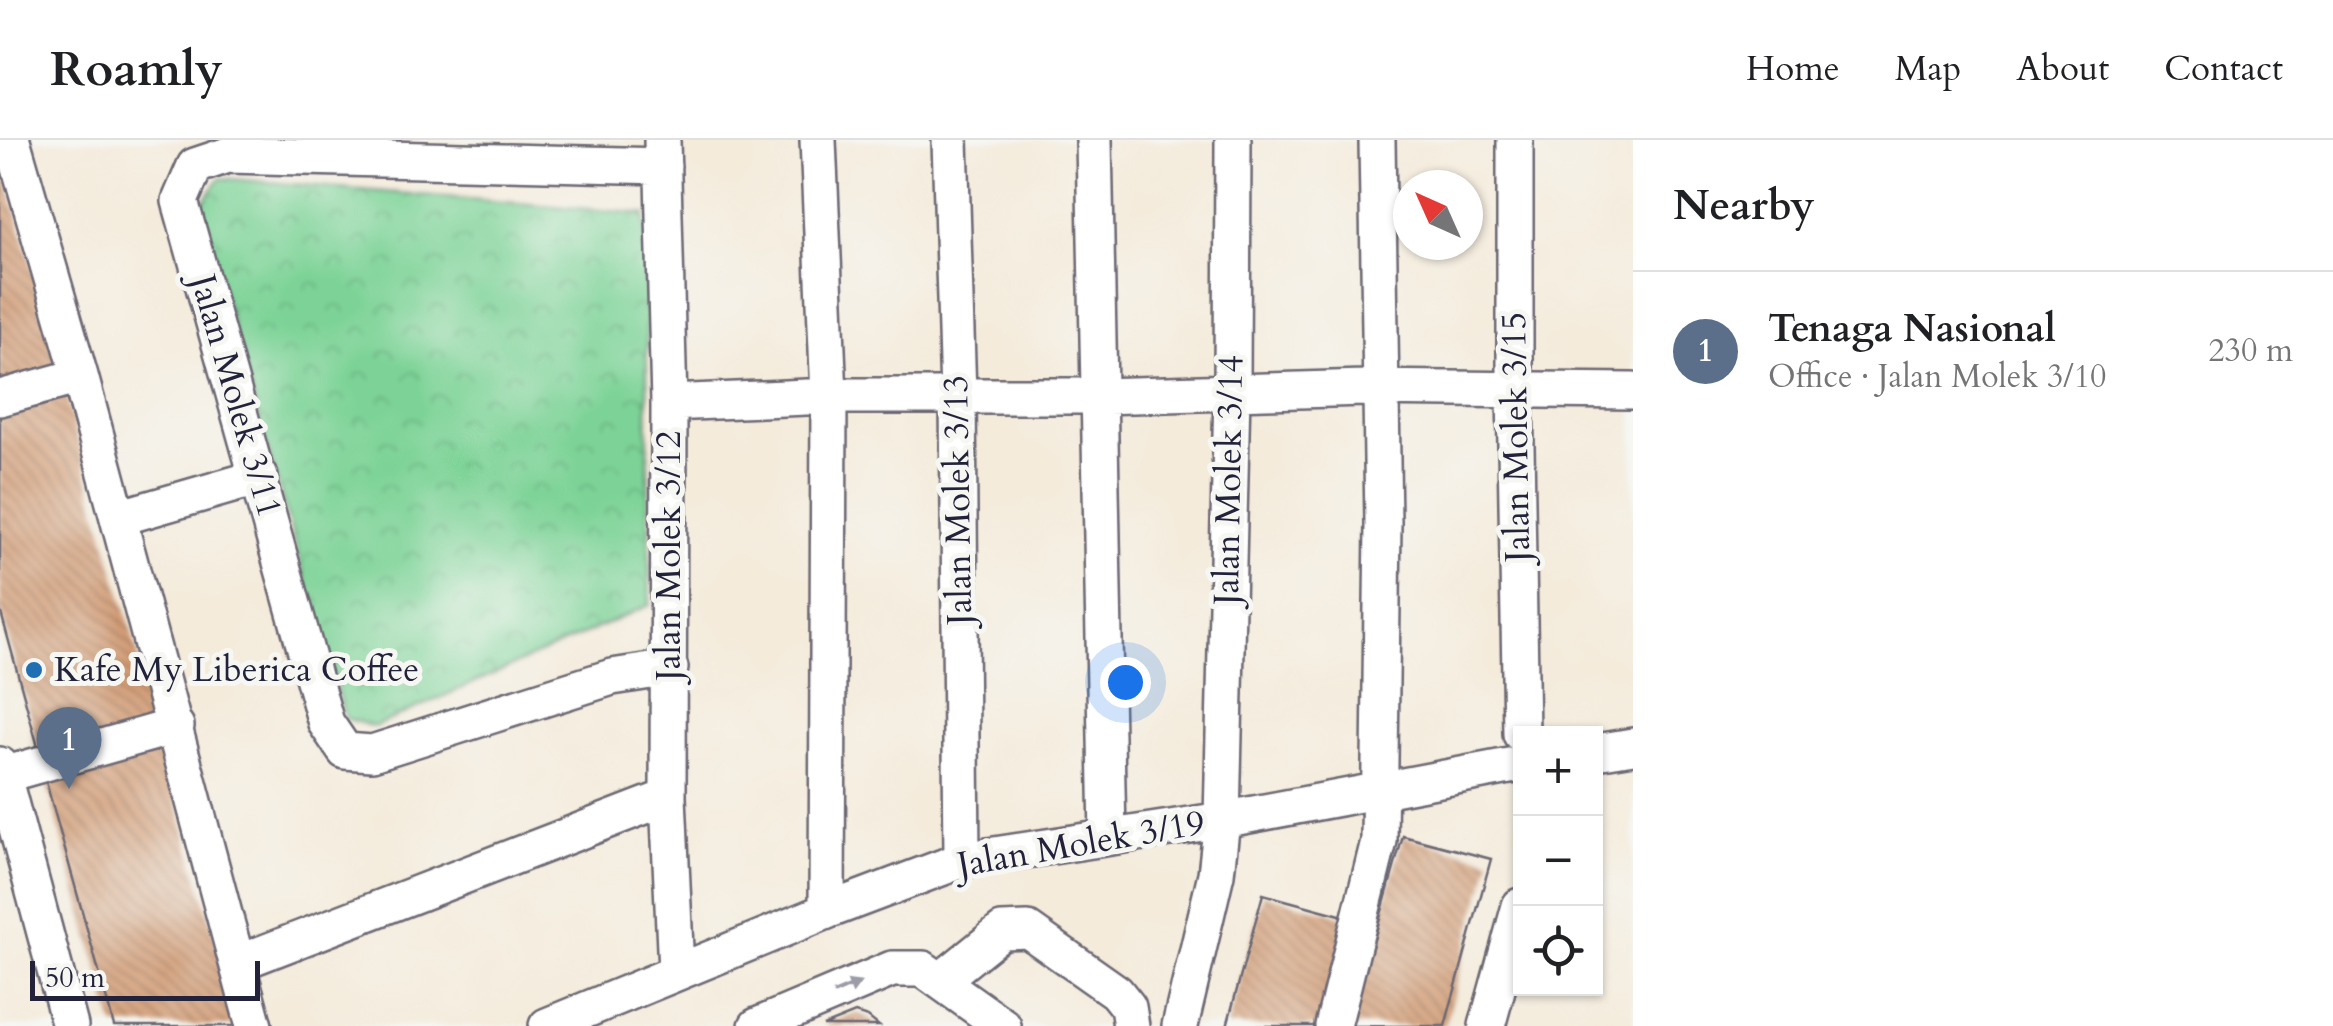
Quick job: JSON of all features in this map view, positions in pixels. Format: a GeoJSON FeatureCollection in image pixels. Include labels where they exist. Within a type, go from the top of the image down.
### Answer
{"type":"FeatureCollection","features":[{"type":"Feature","properties":{"kind":"street"},"geometry":{"type":"LineString","coordinates":[[12,140],[176,726],[254,1026]]}},
{"type":"Feature","properties":{"kind":"street"},"geometry":{"type":"LineString","coordinates":[[818,140],[830,396],[828,910]]}},
{"type":"Feature","properties":{"kind":"street","name":"Jalan Molek 3/13"},"geometry":{"type":"LineString","coordinates":[[950,140],[958,395],[962,860]]}},
{"type":"Feature","properties":{"kind":"street"},"geometry":{"type":"LineString","coordinates":[[1094,140],[1108,838]]}},
{"type":"Feature","properties":{"kind":"street","name":"Jalan Molek 3/14"},"geometry":{"type":"LineString","coordinates":[[1180,1026],[1216,874],[1222,820],[1232,392],[1233,140]]}},
{"type":"Feature","properties":{"kind":"street"},"geometry":{"type":"LineString","coordinates":[[1333,1026],[1379,841],[1382,523],[1376,140]]}},
{"type":"Feature","properties":{"kind":"street","name":"Jalan Molek 3/15"},"geometry":{"type":"LineString","coordinates":[[1515,140],[1521,726]]}},
{"type":"Feature","properties":{"kind":"street","name":"Jalan Molek 3/12"},"geometry":{"type":"LineString","coordinates":[[663,153],[669,403],[668,797],[676,971]]}},
{"type":"Feature","properties":{"kind":"street","name":"Jalan Molek 3/11"},"geometry":{"type":"LineString","coordinates":[[663,153],[228,156],[195,166],[180,201],[326,723],[345,752],[372,753],[612,677],[670,668]]}},
{"type":"Feature","properties":{"kind":"street"},"geometry":{"type":"LineString","coordinates":[[0,398],[80,376]]}},
{"type":"Feature","properties":{"kind":"street"},"geometry":{"type":"LineString","coordinates":[[669,403],[830,396],[1100,396],[1378,388],[1633,391]]}},
{"type":"Feature","properties":{"kind":"street"},"geometry":{"type":"LineString","coordinates":[[118,518],[260,476]]}},
{"type":"Feature","properties":{"kind":"street"},"geometry":{"type":"LineString","coordinates":[[70,1026],[1,770],[176,726]]}},
{"type":"Feature","properties":{"kind":"street"},"geometry":{"type":"LineString","coordinates":[[1603,751],[1633,746]]}},
{"type":"Feature","properties":{"kind":"street","name":"Jalan Molek 3/19"},"geometry":{"type":"LineString","coordinates":[[547,1026],[828,910],[962,860],[1222,820],[1513,765]]}},
{"type":"Feature","properties":{"kind":"street"},"geometry":{"type":"LineString","coordinates":[[238,963],[668,797]]}},
{"type":"Feature","properties":{"kind":"street"},"geometry":{"type":"LineString","coordinates":[[940,980],[1002,931],[1028,930],[1116,992],[1128,1007],[1131,1026]]}},
{"type":"Feature","properties":{"kind":"street"},"geometry":{"type":"LineString","coordinates":[[1487,1026],[1513,931]]}},
{"type":"Feature","properties":{"kind":"street"},"geometry":{"type":"LineString","coordinates":[[757,1026],[892,969],[923,969],[1003,1026]]}},
{"type":"Feature","properties":{"kind":"green space"},"geometry":{"type":"Polygon","coordinates":[[[220,178],[645,214],[650,605],[374,727],[345,718],[199,209],[220,178]]]}},
{"type":"Feature","properties":{"kind":"building"},"geometry":{"type":"Polygon","coordinates":[[[0,155],[62,372],[0,390],[0,155]]]}},
{"type":"Feature","properties":{"kind":"building"},"geometry":{"type":"Polygon","coordinates":[[[65,393],[158,725],[41,758],[0,609],[0,411],[65,393]]]}},
{"type":"Feature","properties":{"kind":"building"},"geometry":{"type":"Polygon","coordinates":[[[161,745],[240,1026],[114,1026],[45,778],[161,745]]]}},
{"type":"Feature","properties":{"kind":"building"},"geometry":{"type":"Polygon","coordinates":[[[1403,836],[1491,859],[1445,1026],[1350,1026],[1403,836]]]}},
{"type":"Feature","properties":{"kind":"building"},"geometry":{"type":"Polygon","coordinates":[[[1263,894],[1351,918],[1322,1026],[1227,1026],[1263,894]]]}},
{"type":"Feature","properties":{"kind":"building"},"geometry":{"type":"Polygon","coordinates":[[[855,1013],[879,1026],[823,1026],[855,1013]]]}},
{"type":"Feature","properties":{"kind":"place","name":"Kafe My Liberica Coffee"},"geometry":{"type":"Point","coordinates":[34,670]}},
{"type":"Feature","properties":{"kind":"place","name":"Tenaga Nasional"},"geometry":{"type":"Point","coordinates":[69,789]}}]}
